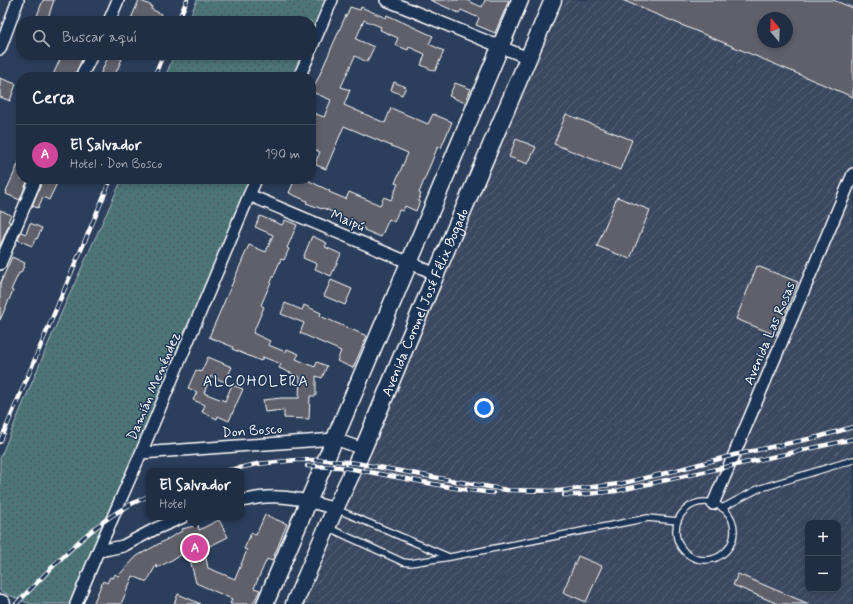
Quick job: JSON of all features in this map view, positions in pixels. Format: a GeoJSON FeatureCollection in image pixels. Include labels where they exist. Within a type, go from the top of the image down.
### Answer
{"type":"FeatureCollection","features":[{"type":"Feature","properties":{"kind":"main road","name":"Avenida Coronel José Félix Bogado"},"geometry":{"type":"LineString","coordinates":[[265,604],[520,0]]}},
{"type":"Feature","properties":{"kind":"main road","name":"Avenida Coronel José Félix Bogado"},"geometry":{"type":"LineString","coordinates":[[294,604],[363,449],[553,0]]}},
{"type":"Feature","properties":{"kind":"street"},"geometry":{"type":"LineString","coordinates":[[0,49],[18,0]]}},
{"type":"Feature","properties":{"kind":"street"},"geometry":{"type":"LineString","coordinates":[[110,16],[118,0]]}},
{"type":"Feature","properties":{"kind":"street"},"geometry":{"type":"LineString","coordinates":[[316,37],[332,0]]}},
{"type":"Feature","properties":{"kind":"street"},"geometry":{"type":"LineString","coordinates":[[386,0],[528,58]]}},
{"type":"Feature","properties":{"kind":"street"},"geometry":{"type":"LineString","coordinates":[[84,72],[90,60]]}},
{"type":"Feature","properties":{"kind":"street"},"geometry":{"type":"LineString","coordinates":[[301,72],[307,60]]}},
{"type":"Feature","properties":{"kind":"street","name":"Avenida Las Rosas"},"geometry":{"type":"LineString","coordinates":[[718,506],[853,174]]}},
{"type":"Feature","properties":{"kind":"street"},"geometry":{"type":"LineString","coordinates":[[0,264],[34,184]]}},
{"type":"Feature","properties":{"kind":"street","name":"Damián Menéndez"},"geometry":{"type":"LineString","coordinates":[[76,604],[254,184]]}},
{"type":"Feature","properties":{"kind":"street","name":"Maipú"},"geometry":{"type":"LineString","coordinates":[[249,195],[436,274]]}},
{"type":"Feature","properties":{"kind":"street","name":"Don Bosco"},"geometry":{"type":"LineString","coordinates":[[141,453],[335,439],[363,449]]}},
{"type":"Feature","properties":{"kind":"street"},"geometry":{"type":"LineString","coordinates":[[244,500],[266,496],[290,497],[309,500],[335,509]]}},
{"type":"Feature","properties":{"kind":"street"},"geometry":{"type":"LineString","coordinates":[[98,551],[123,546],[176,520]]}},
{"type":"Feature","properties":{"kind":"lane"},"geometry":{"type":"LineString","coordinates":[[718,506],[758,489],[853,460]]}},
{"type":"Feature","properties":{"kind":"lane"},"geometry":{"type":"LineString","coordinates":[[704,502],[718,506],[727,513],[732,521],[734,531],[728,549],[721,555],[712,559],[702,560],[692,557],[684,552],[679,544],[676,533],[680,516],[686,509],[695,504],[704,502]]}},
{"type":"Feature","properties":{"kind":"lane"},"geometry":{"type":"LineString","coordinates":[[335,509],[450,557]]}},
{"type":"Feature","properties":{"kind":"lane"},"geometry":{"type":"LineString","coordinates":[[327,527],[403,562],[410,563],[450,557],[648,518],[678,520]]}},
{"type":"Feature","properties":{"kind":"shaded area"},"geometry":{"type":"Polygon","coordinates":[[[553,0],[853,0],[853,604],[294,604],[553,0]]]}},
{"type":"Feature","properties":{"kind":"green space"},"geometry":{"type":"Polygon","coordinates":[[[197,0],[327,0],[316,27],[316,16],[190,16],[197,0]]]}},
{"type":"Feature","properties":{"kind":"green space"},"geometry":{"type":"Polygon","coordinates":[[[172,60],[302,60],[297,72],[167,72],[172,60]]]}},
{"type":"Feature","properties":{"kind":"green space"},"geometry":{"type":"Polygon","coordinates":[[[120,184],[249,184],[71,604],[30,604],[0,591],[0,458],[63,309],[120,184]]]}},
{"type":"Feature","properties":{"kind":"building"},"geometry":{"type":"Polygon","coordinates":[[[43,0],[54,0],[49,16],[37,16],[43,0]]]}},
{"type":"Feature","properties":{"kind":"building"},"geometry":{"type":"Polygon","coordinates":[[[139,0],[152,6],[151,9],[161,14],[160,16],[132,16],[139,0]]]}},
{"type":"Feature","properties":{"kind":"building"},"geometry":{"type":"Polygon","coordinates":[[[430,0],[466,0],[482,7],[485,0],[509,0],[495,33],[476,25],[479,18],[461,10],[459,13],[430,0]]]}},
{"type":"Feature","properties":{"kind":"building"},"geometry":{"type":"Polygon","coordinates":[[[622,0],[833,0],[853,8],[853,97],[622,0]]]}},
{"type":"Feature","properties":{"kind":"building"},"geometry":{"type":"Polygon","coordinates":[[[350,7],[360,10],[361,7],[386,18],[387,15],[433,36],[429,44],[444,51],[435,71],[421,65],[425,54],[409,47],[408,50],[395,45],[398,38],[380,30],[381,27],[364,20],[356,39],[374,47],[367,62],[355,56],[341,87],[350,90],[344,105],[385,123],[391,108],[428,124],[433,114],[452,122],[441,148],[438,146],[419,193],[421,194],[418,201],[420,201],[416,211],[405,206],[403,211],[399,210],[394,222],[389,219],[381,237],[338,217],[339,215],[306,203],[307,201],[289,193],[293,184],[315,184],[346,199],[349,192],[380,205],[384,197],[391,200],[398,184],[395,183],[408,153],[344,126],[326,169],[316,165],[320,152],[316,150],[316,114],[324,117],[331,100],[316,94],[316,83],[350,7]]]}},
{"type":"Feature","properties":{"kind":"building"},"geometry":{"type":"Polygon","coordinates":[[[60,60],[82,60],[76,72],[54,72],[60,60]]]}},
{"type":"Feature","properties":{"kind":"building"},"geometry":{"type":"Polygon","coordinates":[[[107,60],[122,60],[116,72],[101,72],[107,60]]]}},
{"type":"Feature","properties":{"kind":"building"},"geometry":{"type":"Polygon","coordinates":[[[0,78],[16,84],[10,101],[0,97],[0,78]]]}},
{"type":"Feature","properties":{"kind":"building"},"geometry":{"type":"Polygon","coordinates":[[[394,82],[406,87],[402,95],[391,90],[394,82]]]}},
{"type":"Feature","properties":{"kind":"building"},"geometry":{"type":"Polygon","coordinates":[[[455,83],[471,89],[465,103],[449,96],[455,83]]]}},
{"type":"Feature","properties":{"kind":"building"},"geometry":{"type":"Polygon","coordinates":[[[566,114],[632,140],[620,170],[554,144],[566,114]]]}},
{"type":"Feature","properties":{"kind":"building"},"geometry":{"type":"Polygon","coordinates":[[[516,139],[536,147],[528,164],[509,157],[516,139]]]}},
{"type":"Feature","properties":{"kind":"building"},"geometry":{"type":"Polygon","coordinates":[[[16,169],[16,184],[26,184],[20,200],[6,194],[16,169]]]}},
{"type":"Feature","properties":{"kind":"building"},"geometry":{"type":"Polygon","coordinates":[[[41,184],[57,184],[49,200],[43,197],[38,208],[32,206],[41,184]]]}},
{"type":"Feature","properties":{"kind":"building"},"geometry":{"type":"Polygon","coordinates":[[[617,197],[650,210],[630,259],[597,246],[617,197]]]}},
{"type":"Feature","properties":{"kind":"building"},"geometry":{"type":"Polygon","coordinates":[[[0,210],[11,215],[8,221],[10,222],[0,246],[0,210]]]}},
{"type":"Feature","properties":{"kind":"building"},"geometry":{"type":"Polygon","coordinates":[[[260,216],[282,225],[285,220],[297,225],[287,248],[289,249],[284,260],[281,259],[261,305],[264,307],[253,333],[270,341],[268,345],[286,352],[287,349],[299,354],[296,359],[315,367],[317,362],[327,366],[322,378],[316,376],[316,396],[310,396],[309,419],[284,418],[284,410],[265,412],[263,400],[299,398],[300,377],[279,368],[281,364],[263,357],[261,361],[232,349],[233,347],[209,337],[249,245],[266,252],[273,235],[255,227],[260,216]]]}},
{"type":"Feature","properties":{"kind":"building"},"geometry":{"type":"Polygon","coordinates":[[[30,223],[42,228],[32,246],[18,240],[21,232],[26,234],[30,223]]]}},
{"type":"Feature","properties":{"kind":"building"},"geometry":{"type":"Polygon","coordinates":[[[312,236],[327,243],[325,247],[341,254],[331,276],[315,269],[317,264],[303,258],[312,236]]]}},
{"type":"Feature","properties":{"kind":"building"},"geometry":{"type":"Polygon","coordinates":[[[12,257],[25,263],[11,290],[13,291],[0,320],[0,284],[12,257]]]}},
{"type":"Feature","properties":{"kind":"building"},"geometry":{"type":"Polygon","coordinates":[[[757,266],[798,282],[776,335],[736,319],[757,266]]]}},
{"type":"Feature","properties":{"kind":"building"},"geometry":{"type":"Polygon","coordinates":[[[331,280],[352,289],[345,305],[324,296],[331,280]]]}},
{"type":"Feature","properties":{"kind":"building"},"geometry":{"type":"Polygon","coordinates":[[[285,303],[302,310],[304,305],[321,313],[320,316],[367,336],[353,368],[337,361],[341,351],[300,333],[304,323],[281,314],[285,303]]]}},
{"type":"Feature","properties":{"kind":"building"},"geometry":{"type":"Polygon","coordinates":[[[208,357],[232,367],[225,382],[211,376],[204,393],[225,401],[232,385],[243,389],[229,421],[218,416],[217,419],[202,412],[205,405],[193,400],[197,392],[188,388],[196,370],[201,372],[208,357]]]}},
{"type":"Feature","properties":{"kind":"building"},"geometry":{"type":"Polygon","coordinates":[[[265,515],[287,524],[272,561],[267,559],[254,588],[260,590],[253,604],[230,604],[232,599],[196,583],[188,551],[157,568],[156,565],[147,582],[133,576],[121,604],[93,604],[103,581],[107,583],[110,577],[113,578],[115,574],[118,576],[137,556],[182,531],[182,529],[198,525],[199,530],[219,520],[228,537],[204,549],[208,568],[235,579],[247,550],[244,549],[251,533],[256,535],[265,515]]]}},
{"type":"Feature","properties":{"kind":"building"},"geometry":{"type":"Polygon","coordinates":[[[578,556],[602,566],[586,602],[563,592],[578,556]]]}},
{"type":"Feature","properties":{"kind":"building"},"geometry":{"type":"Polygon","coordinates":[[[738,574],[809,604],[778,604],[733,585],[738,574]]]}},
{"type":"Feature","properties":{"kind":"building"},"geometry":{"type":"Polygon","coordinates":[[[178,594],[201,604],[174,604],[178,594]]]}},
{"type":"Feature","properties":{"kind":"railway"},"geometry":{"type":"LineString","coordinates":[[180,16],[187,0]]}},
{"type":"Feature","properties":{"kind":"railway"},"geometry":{"type":"LineString","coordinates":[[156,72],[161,60]]}},
{"type":"Feature","properties":{"kind":"railway"},"geometry":{"type":"LineString","coordinates":[[0,442],[109,184]]}},
{"type":"Feature","properties":{"kind":"railway"},"geometry":{"type":"LineString","coordinates":[[239,468],[257,464],[297,460],[326,460],[356,463],[507,490],[558,491],[619,484],[734,455],[818,437],[853,427]]}},
{"type":"Feature","properties":{"kind":"railway"},"geometry":{"type":"LineString","coordinates":[[564,495],[616,491],[853,439]]}},
{"type":"Feature","properties":{"kind":"railway"},"geometry":{"type":"LineString","coordinates":[[307,466],[353,469],[455,488],[493,493]]}},
{"type":"Feature","properties":{"kind":"railway"},"geometry":{"type":"LineString","coordinates":[[16,604],[61,558],[94,529],[129,505],[146,497]]}},
{"type":"Feature","properties":{"kind":"place","name":"El Salvador"},"geometry":{"type":"Point","coordinates":[195,548]}},
{"type":"Feature","properties":{"kind":"district","name":"ALCOHOLERA"},"geometry":{"type":"Point","coordinates":[256,381]}}]}
